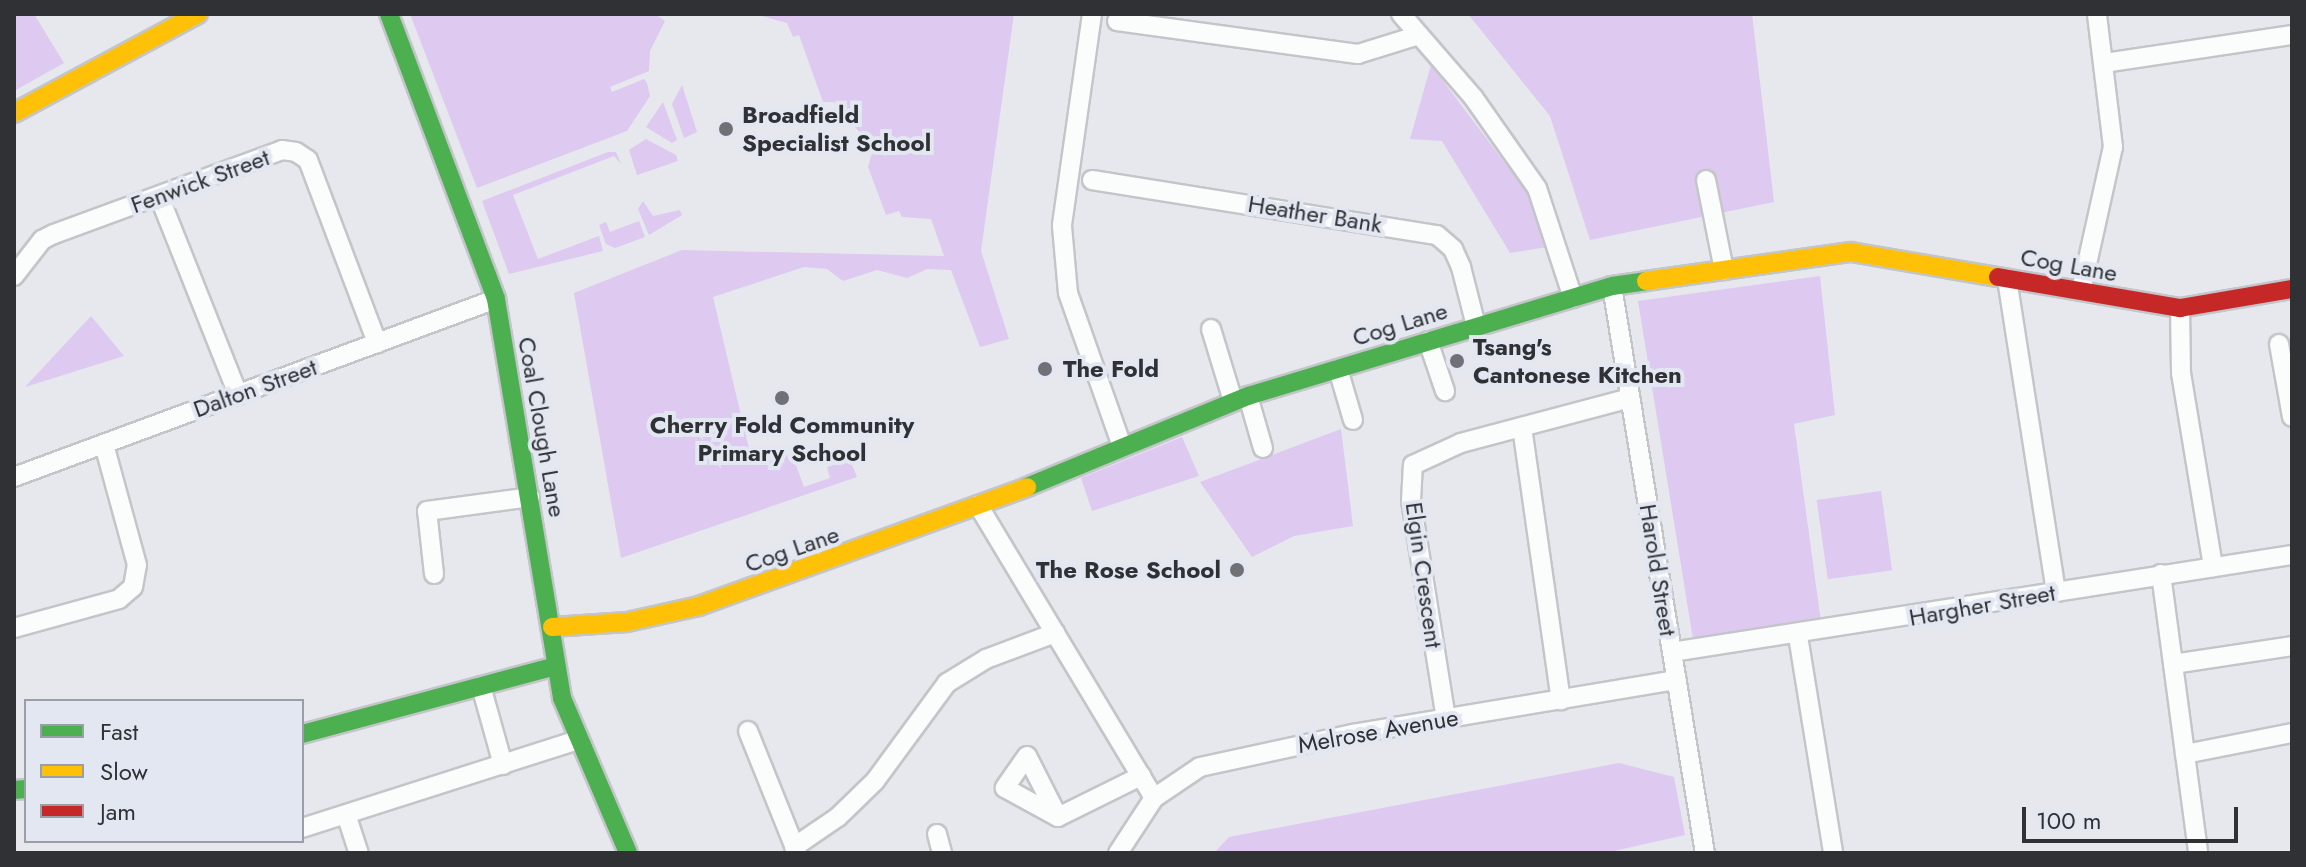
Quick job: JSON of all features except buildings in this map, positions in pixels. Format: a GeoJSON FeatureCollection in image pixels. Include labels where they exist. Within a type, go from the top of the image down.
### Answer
{"type":"FeatureCollection","features":[{"type":"Feature","properties":{"kind":"main road"},"geometry":{"type":"LineString","coordinates":[[14,113],[198,14]]}},
{"type":"Feature","properties":{"kind":"main road","name":"Coal Clough Lane"},"geometry":{"type":"LineString","coordinates":[[389,14],[496,299],[556,666],[578,740],[628,853]]}},
{"type":"Feature","properties":{"kind":"main road","name":"Cog Lane"},"geometry":{"type":"LineString","coordinates":[[552,627],[627,622],[699,606],[978,505],[1241,398],[1612,286],[1851,252],[2180,308],[2292,289]]}},
{"type":"Feature","properties":{"kind":"main road"},"geometry":{"type":"LineString","coordinates":[[304,733],[556,666]]}},
{"type":"Feature","properties":{"kind":"street"},"geometry":{"type":"LineString","coordinates":[[1092,14],[1062,226],[1068,293],[1122,446]]}},
{"type":"Feature","properties":{"kind":"street"},"geometry":{"type":"LineString","coordinates":[[1401,14],[1473,97],[1537,188],[1573,298]]}},
{"type":"Feature","properties":{"kind":"street"},"geometry":{"type":"LineString","coordinates":[[2081,291],[2113,147],[2097,14]]}},
{"type":"Feature","properties":{"kind":"street"},"geometry":{"type":"LineString","coordinates":[[1117,21],[1358,54],[1419,35]]}},
{"type":"Feature","properties":{"kind":"street"},"geometry":{"type":"LineString","coordinates":[[2104,63],[2292,35]]}},
{"type":"Feature","properties":{"kind":"street","name":"Fenwick Street"},"geometry":{"type":"LineString","coordinates":[[14,276],[42,240],[282,150],[296,152],[308,160],[377,343]]}},
{"type":"Feature","properties":{"kind":"street","name":"Heather Bank"},"geometry":{"type":"LineString","coordinates":[[1092,180],[1437,235],[1461,267],[1476,326]]}},
{"type":"Feature","properties":{"kind":"street"},"geometry":{"type":"LineString","coordinates":[[1706,180],[1724,270]]}},
{"type":"Feature","properties":{"kind":"street"},"geometry":{"type":"LineString","coordinates":[[159,196],[238,395]]}},
{"type":"Feature","properties":{"kind":"street"},"geometry":{"type":"LineString","coordinates":[[2007,279],[2056,592]]}},
{"type":"Feature","properties":{"kind":"street","name":"Harold Street"},"geometry":{"type":"LineString","coordinates":[[1612,286],[1705,853]]}},
{"type":"Feature","properties":{"kind":"street","name":"Dalton Street"},"geometry":{"type":"LineString","coordinates":[[14,477],[496,299]]}},
{"type":"Feature","properties":{"kind":"street"},"geometry":{"type":"LineString","coordinates":[[2180,308],[2181,373],[2213,567]]}},
{"type":"Feature","properties":{"kind":"street"},"geometry":{"type":"LineString","coordinates":[[1211,329],[1263,448]]}},
{"type":"Feature","properties":{"kind":"street"},"geometry":{"type":"LineString","coordinates":[[1428,341],[1445,391]]}},
{"type":"Feature","properties":{"kind":"street"},"geometry":{"type":"LineString","coordinates":[[2279,344],[2292,417]]}},
{"type":"Feature","properties":{"kind":"street"},"geometry":{"type":"LineString","coordinates":[[1338,369],[1353,420]]}},
{"type":"Feature","properties":{"kind":"street","name":"Elgin Crescent"},"geometry":{"type":"LineString","coordinates":[[1446,719],[1411,501],[1413,465],[1461,443],[1630,398]]}},
{"type":"Feature","properties":{"kind":"street"},"geometry":{"type":"LineString","coordinates":[[1522,427],[1561,700]]}},
{"type":"Feature","properties":{"kind":"street"},"geometry":{"type":"LineString","coordinates":[[14,628],[119,599],[133,587],[137,565],[104,444]]}},
{"type":"Feature","properties":{"kind":"street"},"geometry":{"type":"LineString","coordinates":[[434,574],[427,511],[530,497]]}},
{"type":"Feature","properties":{"kind":"street"},"geometry":{"type":"LineString","coordinates":[[978,505],[1154,798]]}},
{"type":"Feature","properties":{"kind":"street","name":"Hargher Street"},"geometry":{"type":"LineString","coordinates":[[1672,652],[1798,636],[2161,574],[2292,555]]}},
{"type":"Feature","properties":{"kind":"street"},"geometry":{"type":"LineString","coordinates":[[2161,574],[2185,754],[2193,852]]}},
{"type":"Feature","properties":{"kind":"street"},"geometry":{"type":"LineString","coordinates":[[748,731],[796,850],[838,817],[875,781],[947,683],[986,659],[1055,633]]}},
{"type":"Feature","properties":{"kind":"street"},"geometry":{"type":"LineString","coordinates":[[1798,636],[1833,853]]}},
{"type":"Feature","properties":{"kind":"street"},"geometry":{"type":"LineString","coordinates":[[2173,664],[2292,646]]}},
{"type":"Feature","properties":{"kind":"street","name":"Melrose Avenue"},"geometry":{"type":"LineString","coordinates":[[1118,853],[1154,798],[1200,767],[1263,750],[1677,680]]}},
{"type":"Feature","properties":{"kind":"street"},"geometry":{"type":"LineString","coordinates":[[481,686],[503,765]]}},
{"type":"Feature","properties":{"kind":"street"},"geometry":{"type":"LineString","coordinates":[[2185,754],[2292,733]]}},
{"type":"Feature","properties":{"kind":"street"},"geometry":{"type":"LineString","coordinates":[[304,828],[347,817],[578,740]]}},
{"type":"Feature","properties":{"kind":"street"},"geometry":{"type":"LineString","coordinates":[[1058,817],[1141,776]]}},
{"type":"Feature","properties":{"kind":"street"},"geometry":{"type":"LineString","coordinates":[[347,817],[359,853]]}},
{"type":"Feature","properties":{"kind":"street"},"geometry":{"type":"LineString","coordinates":[[937,834],[942,853]]}},
{"type":"Feature","properties":{"kind":"shaded area"},"geometry":{"type":"Polygon","coordinates":[[[14,14],[34,14],[64,63],[14,91],[14,14]]]}},
{"type":"Feature","properties":{"kind":"shaded area"},"geometry":{"type":"Polygon","coordinates":[[[410,14],[655,14],[665,21],[650,51],[649,71],[610,87],[612,92],[644,79],[647,83],[650,96],[627,131],[477,188],[410,14]]]}},
{"type":"Feature","properties":{"kind":"shaded area"},"geometry":{"type":"Polygon","coordinates":[[[755,14],[1014,14],[981,251],[1009,339],[980,347],[951,270],[927,269],[907,278],[877,270],[843,281],[827,269],[804,267],[713,297],[752,462],[792,454],[804,487],[830,478],[827,467],[850,460],[857,477],[621,558],[574,293],[682,250],[944,256],[931,219],[902,217],[899,211],[886,215],[868,167],[872,153],[883,147],[877,139],[860,133],[834,102],[823,102],[799,35],[793,37],[787,23],[755,14]]]}},
{"type":"Feature","properties":{"kind":"shaded area"},"geometry":{"type":"Polygon","coordinates":[[[1468,14],[1752,14],[1774,202],[1590,240],[1550,116],[1468,14]]]}},
{"type":"Feature","properties":{"kind":"shaded area"},"geometry":{"type":"Polygon","coordinates":[[[1431,65],[1526,191],[1548,247],[1510,253],[1442,141],[1410,139],[1431,65]]]}},
{"type":"Feature","properties":{"kind":"shaded area"},"geometry":{"type":"Polygon","coordinates":[[[682,85],[697,132],[684,138],[672,104],[682,85]]]}},
{"type":"Feature","properties":{"kind":"shaded area"},"geometry":{"type":"Polygon","coordinates":[[[663,102],[677,140],[672,143],[646,127],[663,102]]]}},
{"type":"Feature","properties":{"kind":"shaded area"},"geometry":{"type":"Polygon","coordinates":[[[646,139],[676,155],[678,161],[637,175],[629,150],[646,139]]]}},
{"type":"Feature","properties":{"kind":"shaded area"},"geometry":{"type":"Polygon","coordinates":[[[608,152],[616,152],[621,164],[614,156],[513,195],[538,259],[599,236],[603,251],[509,274],[482,201],[608,152]]]}},
{"type":"Feature","properties":{"kind":"shaded area"},"geometry":{"type":"Polygon","coordinates":[[[643,201],[653,216],[680,210],[682,215],[649,235],[638,209],[643,201]]]}},
{"type":"Feature","properties":{"kind":"shaded area"},"geometry":{"type":"Polygon","coordinates":[[[639,221],[645,237],[615,248],[606,244],[599,225],[606,222],[610,232],[639,221]]]}},
{"type":"Feature","properties":{"kind":"shaded area"},"geometry":{"type":"Polygon","coordinates":[[[1820,276],[1835,415],[1794,424],[1821,622],[1693,639],[1638,301],[1820,276]]]}},
{"type":"Feature","properties":{"kind":"shaded area"},"geometry":{"type":"Polygon","coordinates":[[[91,316],[124,356],[25,387],[91,316]]]}},
{"type":"Feature","properties":{"kind":"shaded area"},"geometry":{"type":"Polygon","coordinates":[[[1341,429],[1353,526],[1294,536],[1252,557],[1200,482],[1341,429]]]}},
{"type":"Feature","properties":{"kind":"shaded area"},"geometry":{"type":"Polygon","coordinates":[[[1182,437],[1199,476],[1092,511],[1081,478],[1182,437]]]}},
{"type":"Feature","properties":{"kind":"shaded area"},"geometry":{"type":"Polygon","coordinates":[[[1881,491],[1892,570],[1828,579],[1817,500],[1881,491]]]}},
{"type":"Feature","properties":{"kind":"shaded area"},"geometry":{"type":"Polygon","coordinates":[[[1619,763],[1674,777],[1685,835],[1605,853],[1214,853],[1229,837],[1619,763]]]}},
{"type":"Feature","properties":{"kind":"traffic: fast"},"geometry":{"type":"LineString","coordinates":[[389,14],[496,299],[562,698],[628,853]]}},
{"type":"Feature","properties":{"kind":"traffic: fast"},"geometry":{"type":"LineString","coordinates":[[1027,487],[1248,396],[1612,286],[1646,281]]}},
{"type":"Feature","properties":{"kind":"traffic: fast"},"geometry":{"type":"LineString","coordinates":[[304,733],[556,666]]}},
{"type":"Feature","properties":{"kind":"traffic: fast"},"geometry":{"type":"LineString","coordinates":[[14,790],[24,789]]}},
{"type":"Feature","properties":{"kind":"traffic: slow"},"geometry":{"type":"LineString","coordinates":[[14,113],[198,14]]}},
{"type":"Feature","properties":{"kind":"traffic: slow"},"geometry":{"type":"LineString","coordinates":[[1646,281],[1851,252],[1998,277]]}},
{"type":"Feature","properties":{"kind":"traffic: slow"},"geometry":{"type":"LineString","coordinates":[[552,627],[627,622],[699,606],[1027,487]]}},
{"type":"Feature","properties":{"kind":"traffic: jam"},"geometry":{"type":"LineString","coordinates":[[1998,277],[2180,308],[2292,289]]}},
{"type":"Feature","properties":{"kind":"place","name":"Broadfield Specialist School"},"geometry":{"type":"Point","coordinates":[726,129]}},
{"type":"Feature","properties":{"kind":"place","name":"Tsang's Cantonese Kitchen"},"geometry":{"type":"Point","coordinates":[1457,361]}},
{"type":"Feature","properties":{"kind":"place","name":"The Fold"},"geometry":{"type":"Point","coordinates":[1045,369]}},
{"type":"Feature","properties":{"kind":"place","name":"Cherry Fold Community Primary School"},"geometry":{"type":"Point","coordinates":[782,398]}},
{"type":"Feature","properties":{"kind":"place","name":"The Rose School"},"geometry":{"type":"Point","coordinates":[1237,570]}}]}
